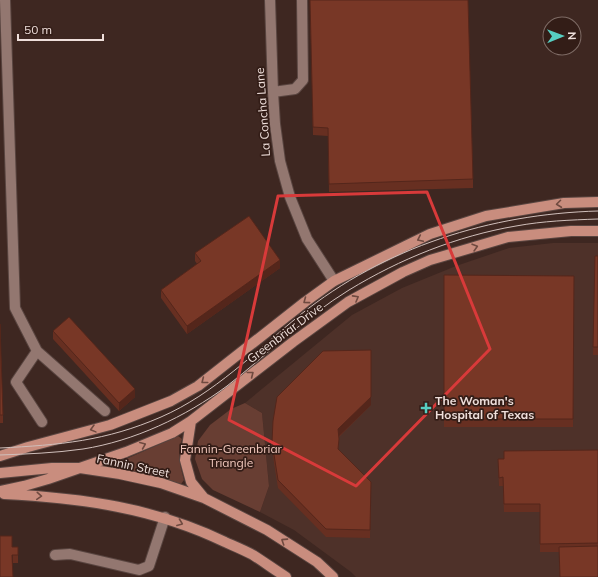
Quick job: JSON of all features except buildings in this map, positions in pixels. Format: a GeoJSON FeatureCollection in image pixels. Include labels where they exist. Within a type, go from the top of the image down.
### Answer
{"type":"FeatureCollection","features":[{"type":"Feature","properties":{"kind":"main road","name":"Greenbriar Drive"},"geometry":{"type":"LineString","coordinates":[[0,456],[110,425],[171,401],[198,386],[334,281],[430,234],[486,216],[564,204],[598,202]]}},
{"type":"Feature","properties":{"kind":"main road","name":"Greenbriar Drive"},"geometry":{"type":"LineString","coordinates":[[0,491],[24,486],[80,468],[139,447],[172,433],[191,421],[293,342],[348,302],[403,272],[430,260],[508,237],[571,231],[598,231]]}},
{"type":"Feature","properties":{"kind":"main road"},"geometry":{"type":"LineString","coordinates":[[191,421],[184,460],[191,482],[204,498]]}},
{"type":"Feature","properties":{"kind":"main road","name":"Fannin Street"},"geometry":{"type":"LineString","coordinates":[[0,473],[52,468],[80,468],[120,474],[161,484],[204,498],[267,530],[317,562],[332,577]]}},
{"type":"Feature","properties":{"kind":"main road"},"geometry":{"type":"LineString","coordinates":[[0,494],[86,500],[120,506],[165,517],[206,533],[252,555],[286,577]]}},
{"type":"Feature","properties":{"kind":"street"},"geometry":{"type":"LineString","coordinates":[[5,0],[15,308],[37,351],[105,412]]}},
{"type":"Feature","properties":{"kind":"street","name":"La Concha Lane"},"geometry":{"type":"LineString","coordinates":[[270,0],[273,92],[275,124],[280,161],[290,198],[307,239],[334,281]]}},
{"type":"Feature","properties":{"kind":"street"},"geometry":{"type":"LineString","coordinates":[[273,92],[295,89],[303,80],[302,0]]}},
{"type":"Feature","properties":{"kind":"street"},"geometry":{"type":"LineString","coordinates":[[37,351],[16,382],[42,422]]}},
{"type":"Feature","properties":{"kind":"street"},"geometry":{"type":"LineString","coordinates":[[54,555],[70,554],[139,570],[150,566],[165,517]]}},
{"type":"Feature","properties":{"kind":"highlighted area"},"geometry":{"type":"Polygon","coordinates":[[[427,192],[490,349],[356,486],[229,420],[278,196],[427,192]]]}},
{"type":"Feature","properties":{"kind":"shaded area","name":"The Woman's Hospital of Texas"},"geometry":{"type":"Polygon","coordinates":[[[553,243],[598,243],[598,577],[356,577],[294,530],[260,512],[269,486],[262,413],[245,403],[352,315],[402,288],[456,266],[509,248],[553,243]]]}},
{"type":"Feature","properties":{"kind":"green space","name":"Fannin-Greenbriar Triangle"},"geometry":{"type":"Polygon","coordinates":[[[245,403],[262,413],[269,486],[260,512],[213,490],[202,479],[195,459],[198,441],[210,425],[231,409],[245,403]]]}},
{"type":"Feature","properties":{"kind":"green space","name":"Fannin-Greenbriar Triangle"},"geometry":{"type":"Polygon","coordinates":[[[178,436],[182,439],[179,455],[184,480],[181,484],[118,468],[117,463],[178,436]]]}},
{"type":"Feature","properties":{"kind":"tram line"},"geometry":{"type":"LineString","coordinates":[[0,448],[63,443],[102,437],[121,432],[161,417],[199,396],[217,384],[300,315],[333,291],[367,270],[403,253],[440,239],[479,227],[518,219],[598,211]]}},
{"type":"Feature","properties":{"kind":"tram line"},"geometry":{"type":"LineString","coordinates":[[0,455],[83,449],[121,440],[158,426],[194,408],[227,386],[317,312],[349,290],[388,268],[430,250],[451,242],[494,230],[526,224],[598,219]]}},
{"type":"Feature","properties":{"kind":"place","name":"The Woman's Hospital of Texas"},"geometry":{"type":"Point","coordinates":[426,408]}}]}
